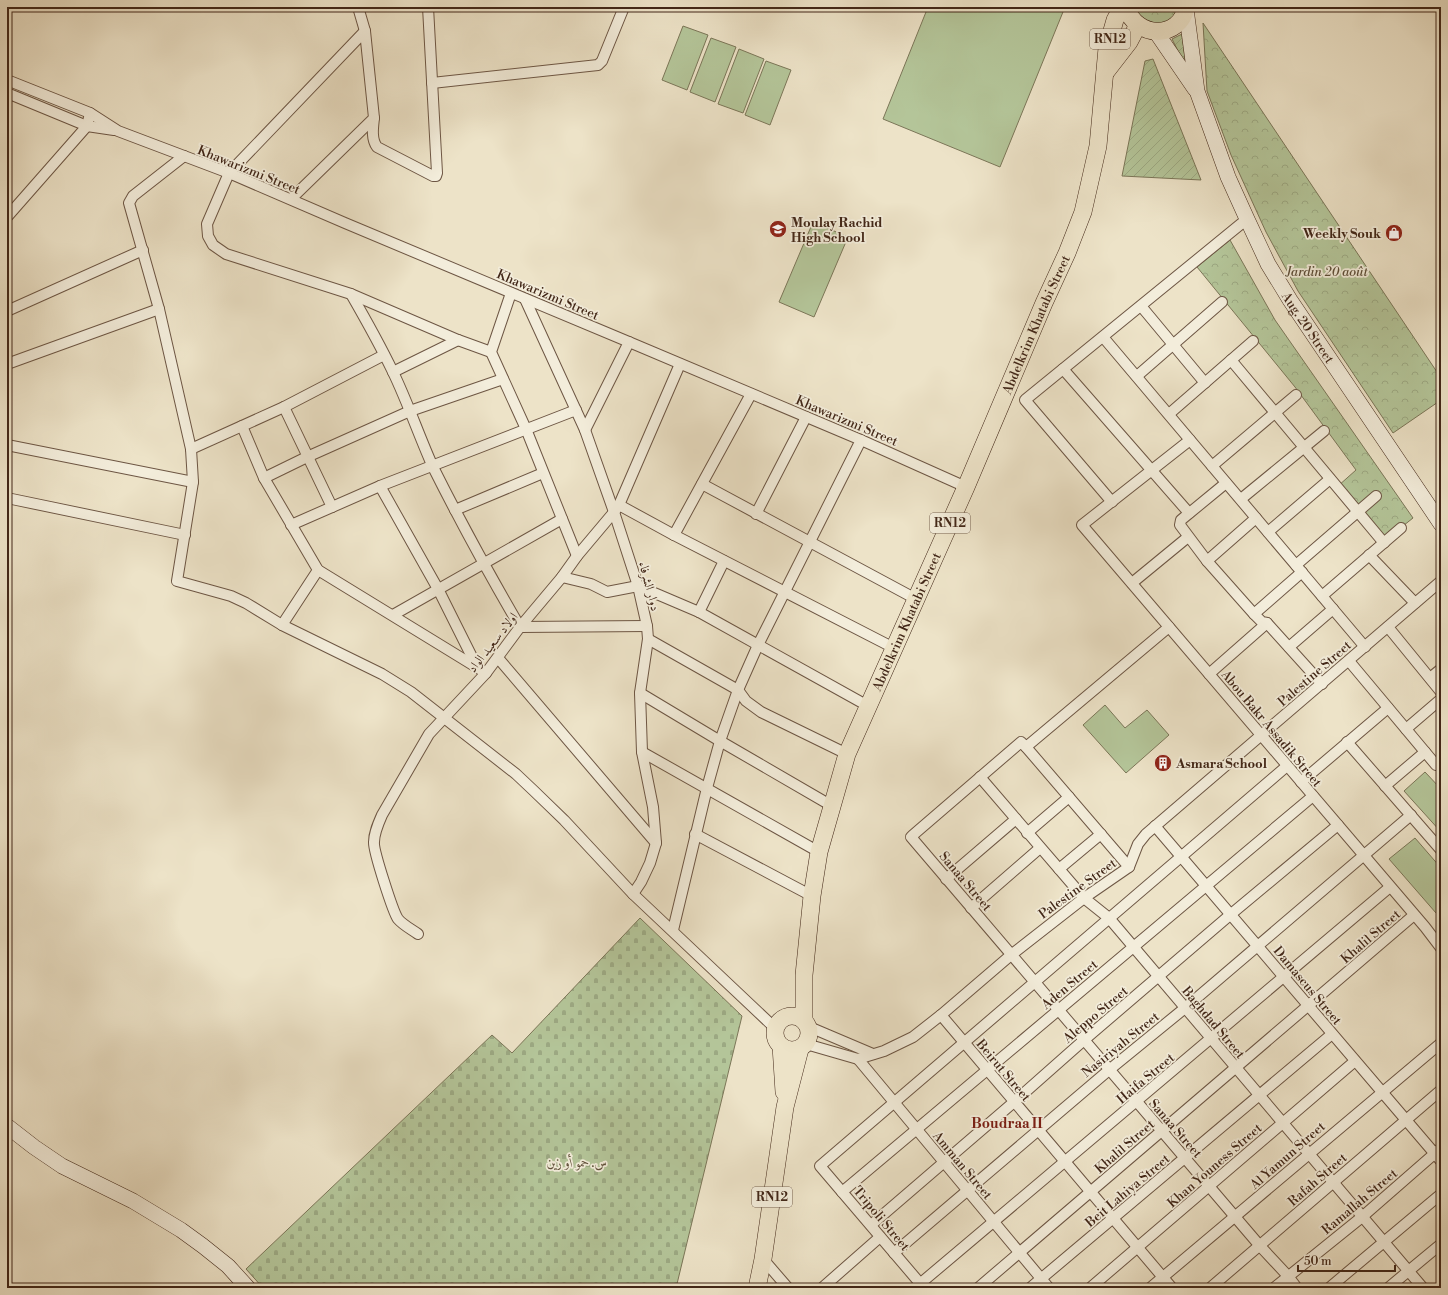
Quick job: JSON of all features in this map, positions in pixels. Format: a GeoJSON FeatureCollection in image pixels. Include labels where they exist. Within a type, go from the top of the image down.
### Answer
{"type":"FeatureCollection","features":[{"type":"Feature","properties":{"kind":"main road","name":"RN12"},"geometry":{"type":"LineString","coordinates":[[1105,73],[1107,48],[1115,20],[1122,7]]}},
{"type":"Feature","properties":{"kind":"main road","name":"RN12"},"geometry":{"type":"LineString","coordinates":[[1126,7],[1132,20],[1146,30],[1156,32]]}},
{"type":"Feature","properties":{"kind":"main road"},"geometry":{"type":"LineString","coordinates":[[1186,8],[1177,23],[1171,28],[1156,32],[1197,91]]}},
{"type":"Feature","properties":{"kind":"main road"},"geometry":{"type":"LineString","coordinates":[[1186,8],[1197,91]]}},
{"type":"Feature","properties":{"kind":"main road","name":"RN12"},"geometry":{"type":"LineString","coordinates":[[1105,73],[1129,42],[1138,25]]}},
{"type":"Feature","properties":{"kind":"main road","name":"Abdelkrim Khatabi Street"},"geometry":{"type":"LineString","coordinates":[[806,1024],[804,975],[812,896],[819,852],[847,754],[966,487],[1044,303],[1067,253],[1083,212],[1098,146],[1105,73]]}},
{"type":"Feature","properties":{"kind":"main road","name":"Aug. 20 Street"},"geometry":{"type":"LineString","coordinates":[[1197,91],[1228,177],[1268,264],[1290,300],[1441,524]]}},
{"type":"Feature","properties":{"kind":"main road","name":"Abdelkrim Khatabi Street"},"geometry":{"type":"LineString","coordinates":[[781,1023],[804,975]]}},
{"type":"Feature","properties":{"kind":"main road"},"geometry":{"type":"LineString","coordinates":[[781,1023],[792,1016],[798,1018],[806,1024]]}},
{"type":"Feature","properties":{"kind":"main road","name":"RN12"},"geometry":{"type":"LineString","coordinates":[[781,1023],[775,1036],[780,1046],[785,1107]]}},
{"type":"Feature","properties":{"kind":"main road","name":"RN12"},"geometry":{"type":"LineString","coordinates":[[757,1288],[763,1259],[785,1107],[803,1046],[808,1038],[809,1032],[806,1024]]}},
{"type":"Feature","properties":{"kind":"main road"},"geometry":{"type":"LineString","coordinates":[[780,1046],[786,1050],[793,1050],[803,1046]]}},
{"type":"Feature","properties":{"kind":"main road"},"geometry":{"type":"LineString","coordinates":[[7,1126],[62,1166],[133,1201],[181,1230],[228,1266],[248,1288]]}},
{"type":"Feature","properties":{"kind":"street"},"geometry":{"type":"LineString","coordinates":[[358,7],[365,31],[374,118],[374,144],[377,147],[433,176],[436,176],[428,7]]}},
{"type":"Feature","properties":{"kind":"street"},"geometry":{"type":"LineString","coordinates":[[432,83],[598,65],[602,61],[624,7]]}},
{"type":"Feature","properties":{"kind":"street"},"geometry":{"type":"LineString","coordinates":[[365,31],[229,173],[207,224],[208,236],[214,245],[226,254],[351,294],[458,340],[491,352]]}},
{"type":"Feature","properties":{"kind":"street","name":"Khawarizmi Street"},"geometry":{"type":"LineString","coordinates":[[7,80],[90,113],[118,131]]}},
{"type":"Feature","properties":{"kind":"street","name":"Khawarizmi Street"},"geometry":{"type":"LineString","coordinates":[[7,93],[87,126],[118,131],[229,173],[861,440],[966,487]]}},
{"type":"Feature","properties":{"kind":"street"},"geometry":{"type":"LineString","coordinates":[[7,217],[87,126],[90,113]]}},
{"type":"Feature","properties":{"kind":"street"},"geometry":{"type":"LineString","coordinates":[[291,199],[374,118]]}},
{"type":"Feature","properties":{"kind":"street"},"geometry":{"type":"LineString","coordinates":[[184,156],[133,196],[130,200],[129,208],[143,250],[159,309],[191,448],[193,482],[186,535],[177,581],[231,596],[246,603],[282,625],[382,674],[411,692],[516,774],[564,820],[633,894],[781,1023]]}},
{"type":"Feature","properties":{"kind":"street"},"geometry":{"type":"LineString","coordinates":[[1190,440],[1112,502],[1026,400],[1246,219]]}},
{"type":"Feature","properties":{"kind":"street"},"geometry":{"type":"LineString","coordinates":[[7,311],[143,250]]}},
{"type":"Feature","properties":{"kind":"street"},"geometry":{"type":"LineString","coordinates":[[511,293],[491,352],[526,429],[577,556]]}},
{"type":"Feature","properties":{"kind":"street"},"geometry":{"type":"LineString","coordinates":[[351,294],[368,323],[393,372],[433,465],[455,510],[483,564],[520,627],[647,626]]}},
{"type":"Feature","properties":{"kind":"street","name":"دوار الشرفاء"},"geometry":{"type":"LineString","coordinates":[[526,299],[585,430],[616,508],[638,586],[647,626],[648,639],[640,693],[642,752],[653,807],[656,843],[650,863],[641,882],[633,894]]}},
{"type":"Feature","properties":{"kind":"street"},"geometry":{"type":"LineString","coordinates":[[1136,376],[1222,302]]}},
{"type":"Feature","properties":{"kind":"street"},"geometry":{"type":"LineString","coordinates":[[1141,306],[1205,382]]}},
{"type":"Feature","properties":{"kind":"street"},"geometry":{"type":"LineString","coordinates":[[7,364],[159,309]]}},
{"type":"Feature","properties":{"kind":"street"},"geometry":{"type":"LineString","coordinates":[[1103,336],[1365,647]]}},
{"type":"Feature","properties":{"kind":"street"},"geometry":{"type":"LineString","coordinates":[[393,372],[458,340]]}},
{"type":"Feature","properties":{"kind":"street"},"geometry":{"type":"LineString","coordinates":[[1169,414],[1253,341]]}},
{"type":"Feature","properties":{"kind":"street"},"geometry":{"type":"LineString","coordinates":[[585,430],[630,342]]}},
{"type":"Feature","properties":{"kind":"street"},"geometry":{"type":"LineString","coordinates":[[191,448],[284,407],[384,355]]}},
{"type":"Feature","properties":{"kind":"street"},"geometry":{"type":"LineString","coordinates":[[1231,360],[1384,543]]}},
{"type":"Feature","properties":{"kind":"street","name":"اولاد سـعيـد الواد"},"geometry":{"type":"LineString","coordinates":[[418,934],[397,918],[392,907],[375,850],[374,838],[382,815],[396,788],[430,734],[498,658],[520,627],[562,577],[616,508],[680,364]]}},
{"type":"Feature","properties":{"kind":"street"},"geometry":{"type":"LineString","coordinates":[[1063,369],[1189,513]]}},
{"type":"Feature","properties":{"kind":"street"},"geometry":{"type":"LineString","coordinates":[[264,478],[410,411],[503,379]]}},
{"type":"Feature","properties":{"kind":"street"},"geometry":{"type":"LineString","coordinates":[[674,535],[752,394]]}},
{"type":"Feature","properties":{"kind":"street"},"geometry":{"type":"LineString","coordinates":[[1212,466],[1296,395]]}},
{"type":"Feature","properties":{"kind":"street"},"geometry":{"type":"LineString","coordinates":[[284,407],[332,507]]}},
{"type":"Feature","properties":{"kind":"street"},"geometry":{"type":"LineString","coordinates":[[290,525],[380,486],[576,410]]}},
{"type":"Feature","properties":{"kind":"street"},"geometry":{"type":"LineString","coordinates":[[756,514],[806,418]]}},
{"type":"Feature","properties":{"kind":"street"},"geometry":{"type":"LineString","coordinates":[[242,426],[264,478],[290,525],[318,570],[486,672]]}},
{"type":"Feature","properties":{"kind":"street"},"geometry":{"type":"LineString","coordinates":[[1240,499],[1324,431]]}},
{"type":"Feature","properties":{"kind":"street"},"geometry":{"type":"LineString","coordinates":[[673,930],[707,788],[720,741],[738,690],[808,542],[861,440]]}},
{"type":"Feature","properties":{"kind":"street"},"geometry":{"type":"LineString","coordinates":[[7,445],[193,482]]}},
{"type":"Feature","properties":{"kind":"street"},"geometry":{"type":"LineString","coordinates":[[455,510],[543,473]]}},
{"type":"Feature","properties":{"kind":"street"},"geometry":{"type":"LineString","coordinates":[[1268,532],[1330,479]]}},
{"type":"Feature","properties":{"kind":"street"},"geometry":{"type":"LineString","coordinates":[[1226,482],[1180,520],[1179,523],[1188,537],[1254,614],[1262,622],[1266,623],[1322,684]]}},
{"type":"Feature","properties":{"kind":"street"},"geometry":{"type":"LineString","coordinates":[[702,484],[916,599]]}},
{"type":"Feature","properties":{"kind":"street"},"geometry":{"type":"LineString","coordinates":[[380,486],[438,589],[477,666]]}},
{"type":"Feature","properties":{"kind":"street"},"geometry":{"type":"LineString","coordinates":[[1254,614],[1299,568],[1358,511],[1376,496]]}},
{"type":"Feature","properties":{"kind":"street"},"geometry":{"type":"LineString","coordinates":[[7,498],[186,535]]}},
{"type":"Feature","properties":{"kind":"street","name":"Abou Bakr Assadik Street"},"geometry":{"type":"LineString","coordinates":[[1112,502],[1082,525],[1440,944]]}},
{"type":"Feature","properties":{"kind":"street"},"geometry":{"type":"LineString","coordinates":[[616,508],[674,535],[894,648]]}},
{"type":"Feature","properties":{"kind":"street"},"geometry":{"type":"LineString","coordinates":[[1208,561],[1256,518]]}},
{"type":"Feature","properties":{"kind":"street"},"geometry":{"type":"LineString","coordinates":[[393,615],[562,519]]}},
{"type":"Feature","properties":{"kind":"street"},"geometry":{"type":"LineString","coordinates":[[1322,596],[1401,528]]}},
{"type":"Feature","properties":{"kind":"street"},"geometry":{"type":"LineString","coordinates":[[1132,583],[1188,537]]}},
{"type":"Feature","properties":{"kind":"street"},"geometry":{"type":"LineString","coordinates":[[1370,555],[1415,603]]}},
{"type":"Feature","properties":{"kind":"street"},"geometry":{"type":"LineString","coordinates":[[699,612],[724,561]]}},
{"type":"Feature","properties":{"kind":"street"},"geometry":{"type":"LineString","coordinates":[[282,625],[318,570]]}},
{"type":"Feature","properties":{"kind":"street"},"geometry":{"type":"LineString","coordinates":[[562,577],[591,584],[607,592],[638,586],[699,612],[868,706]]}},
{"type":"Feature","properties":{"kind":"street","name":"Palestine Street"},"geometry":{"type":"LineString","coordinates":[[858,1059],[884,1051],[903,1042],[923,1029],[941,1016],[1011,954],[1084,898],[1129,866],[1138,844],[1146,834],[1441,581]]}},
{"type":"Feature","properties":{"kind":"street"},"geometry":{"type":"LineString","coordinates":[[1289,648],[1333,609]]}},
{"type":"Feature","properties":{"kind":"street"},"geometry":{"type":"LineString","coordinates":[[1209,674],[1266,623]]}},
{"type":"Feature","properties":{"kind":"street"},"geometry":{"type":"LineString","coordinates":[[1026,747],[1169,627]]}},
{"type":"Feature","properties":{"kind":"street"},"geometry":{"type":"LineString","coordinates":[[1388,627],[1441,692]]}},
{"type":"Feature","properties":{"kind":"street"},"geometry":{"type":"LineString","coordinates":[[648,639],[738,690],[746,701],[761,712],[847,754]]}},
{"type":"Feature","properties":{"kind":"street"},"geometry":{"type":"LineString","coordinates":[[498,658],[656,843]]}},
{"type":"Feature","properties":{"kind":"street"},"geometry":{"type":"LineString","coordinates":[[1349,661],[1436,765],[1441,761]]}},
{"type":"Feature","properties":{"kind":"street"},"geometry":{"type":"LineString","coordinates":[[1430,678],[1441,670]]}},
{"type":"Feature","properties":{"kind":"street"},"geometry":{"type":"LineString","coordinates":[[640,693],[832,806]]}},
{"type":"Feature","properties":{"kind":"street"},"geometry":{"type":"LineString","coordinates":[[1406,729],[1441,700]]}},
{"type":"Feature","properties":{"kind":"street"},"geometry":{"type":"LineString","coordinates":[[1301,782],[1388,708]]}},
{"type":"Feature","properties":{"kind":"street"},"geometry":{"type":"LineString","coordinates":[[980,777],[1021,742],[1129,866]]}},
{"type":"Feature","properties":{"kind":"street"},"geometry":{"type":"LineString","coordinates":[[1348,742],[1441,850]]}},
{"type":"Feature","properties":{"kind":"street"},"geometry":{"type":"LineString","coordinates":[[642,752],[819,852]]}},
{"type":"Feature","properties":{"kind":"street"},"geometry":{"type":"LineString","coordinates":[[1386,786],[1425,752]]}},
{"type":"Feature","properties":{"kind":"street"},"geometry":{"type":"LineString","coordinates":[[894,1102],[1287,766]]}},
{"type":"Feature","properties":{"kind":"street","name":"Baghdad Street"},"geometry":{"type":"LineString","coordinates":[[980,777],[1084,898],[1109,918],[1422,1288]]}},
{"type":"Feature","properties":{"kind":"street","name":"Sanaa Street"},"geometry":{"type":"LineString","coordinates":[[980,777],[911,837],[1136,1102],[1297,1288]]}},
{"type":"Feature","properties":{"kind":"street","name":"Aden Street"},"geometry":{"type":"LineString","coordinates":[[842,1192],[1313,796]]}},
{"type":"Feature","properties":{"kind":"street"},"geometry":{"type":"LineString","coordinates":[[1027,832],[1069,797]]}},
{"type":"Feature","properties":{"kind":"street","name":"Nasiriyah Street"},"geometry":{"type":"LineString","coordinates":[[894,1253],[1109,1070],[1185,1008],[1410,815]]}},
{"type":"Feature","properties":{"kind":"street"},"geometry":{"type":"LineString","coordinates":[[946,879],[1016,819]]}},
{"type":"Feature","properties":{"kind":"street","name":"Damascus Street"},"geometry":{"type":"LineString","coordinates":[[1155,826],[1406,1120],[1439,1154]]}},
{"type":"Feature","properties":{"kind":"street","name":"Aleppo Street"},"geometry":{"type":"LineString","coordinates":[[871,1225],[1230,915],[1338,826]]}},
{"type":"Feature","properties":{"kind":"street"},"geometry":{"type":"LineString","coordinates":[[695,834],[812,896]]}},
{"type":"Feature","properties":{"kind":"street"},"geometry":{"type":"LineString","coordinates":[[1059,869],[1101,834]]}},
{"type":"Feature","properties":{"kind":"street"},"geometry":{"type":"LineString","coordinates":[[971,908],[1040,848]]}},
{"type":"Feature","properties":{"kind":"street","name":"Haifa Street"},"geometry":{"type":"LineString","coordinates":[[920,1287],[994,1222],[1390,886]]}},
{"type":"Feature","properties":{"kind":"street","name":"Khalil Street"},"geometry":{"type":"LineString","coordinates":[[978,1288],[1414,915]]}},
{"type":"Feature","properties":{"kind":"street","name":"Beirut Street"},"geometry":{"type":"LineString","coordinates":[[941,1016],[1172,1288]]}},
{"type":"Feature","properties":{"kind":"street"},"geometry":{"type":"LineString","coordinates":[[806,1024],[873,1054]]}},
{"type":"Feature","properties":{"kind":"street","name":"Beit Lahiya Street"},"geometry":{"type":"LineString","coordinates":[[1030,1288],[1114,1219],[1332,1034]]}},
{"type":"Feature","properties":{"kind":"street","name":"Al Yamun Street"},"geometry":{"type":"LineString","coordinates":[[1150,1288],[1235,1217],[1308,1153],[1441,1043]]}},
{"type":"Feature","properties":{"kind":"street"},"geometry":{"type":"LineString","coordinates":[[803,1046],[858,1059]]}},
{"type":"Feature","properties":{"kind":"street","name":"Amman Street"},"geometry":{"type":"LineString","coordinates":[[858,1059],[1049,1288]]}},
{"type":"Feature","properties":{"kind":"street","name":"Khan Youness Street"},"geometry":{"type":"LineString","coordinates":[[1090,1288],[1355,1061]]}},
{"type":"Feature","properties":{"kind":"street","name":"Rafah Street"},"geometry":{"type":"LineString","coordinates":[[1210,1288],[1441,1090]]}},
{"type":"Feature","properties":{"kind":"street","name":"Tripoli Street"},"geometry":{"type":"LineString","coordinates":[[894,1102],[820,1166],[871,1225],[920,1287]]}},
{"type":"Feature","properties":{"kind":"street","name":"Ramallah Street"},"geometry":{"type":"LineString","coordinates":[[1274,1288],[1439,1154]]}},
{"type":"Feature","properties":{"kind":"street"},"geometry":{"type":"LineString","coordinates":[[1329,1288],[1441,1194]]}},
{"type":"Feature","properties":{"kind":"street"},"geometry":{"type":"LineString","coordinates":[[822,1288],[880,1237]]}},
{"type":"Feature","properties":{"kind":"street"},"geometry":{"type":"LineString","coordinates":[[1388,1288],[1441,1244]]}},
{"type":"Feature","properties":{"kind":"street"},"geometry":{"type":"LineString","coordinates":[[763,1259],[788,1288]]}},
{"type":"Feature","properties":{"kind":"green space"},"geometry":{"type":"Polygon","coordinates":[[[928,7],[1065,7],[1000,167],[883,119],[928,7]]]}},
{"type":"Feature","properties":{"kind":"green space"},"geometry":{"type":"Polygon","coordinates":[[[1134,7],[1179,7],[1170,21],[1157,25],[1139,16],[1134,7]]]}},
{"type":"Feature","properties":{"kind":"green space","name":"Jardin 20 août"},"geometry":{"type":"Polygon","coordinates":[[[1203,23],[1441,378],[1441,400],[1393,433],[1298,291],[1266,232],[1231,155],[1207,91],[1203,23]]]}},
{"type":"Feature","properties":{"kind":"green space"},"geometry":{"type":"Polygon","coordinates":[[[683,26],[708,35],[687,90],[662,80],[683,26]]]}},
{"type":"Feature","properties":{"kind":"green space"},"geometry":{"type":"Polygon","coordinates":[[[1182,34],[1186,67],[1172,39],[1182,34]]]}},
{"type":"Feature","properties":{"kind":"green space"},"geometry":{"type":"Polygon","coordinates":[[[711,38],[736,47],[715,102],[690,92],[711,38]]]}},
{"type":"Feature","properties":{"kind":"green space"},"geometry":{"type":"Polygon","coordinates":[[[739,49],[764,59],[743,113],[718,104],[739,49]]]}},
{"type":"Feature","properties":{"kind":"green space"},"geometry":{"type":"Polygon","coordinates":[[[1153,59],[1201,180],[1122,176],[1145,61],[1153,59]]]}},
{"type":"Feature","properties":{"kind":"green space"},"geometry":{"type":"Polygon","coordinates":[[[766,61],[791,70],[770,125],[745,115],[766,61]]]}},
{"type":"Feature","properties":{"kind":"green space"},"geometry":{"type":"Polygon","coordinates":[[[813,222],[848,237],[814,317],[779,302],[813,222]]]}},
{"type":"Feature","properties":{"kind":"green space"},"geometry":{"type":"Polygon","coordinates":[[[1230,240],[1275,320],[1413,518],[1384,541],[1338,486],[1356,470],[1295,387],[1197,267],[1230,240]]]}},
{"type":"Feature","properties":{"kind":"green space"},"geometry":{"type":"Polygon","coordinates":[[[1105,705],[1125,728],[1147,710],[1169,735],[1126,773],[1083,725],[1105,705]]]}},
{"type":"Feature","properties":{"kind":"green space"},"geometry":{"type":"Polygon","coordinates":[[[1425,772],[1441,789],[1441,832],[1404,791],[1425,772]]]}},
{"type":"Feature","properties":{"kind":"green space"},"geometry":{"type":"Polygon","coordinates":[[[1415,838],[1441,868],[1441,909],[1436,913],[1389,859],[1415,838]]]}},
{"type":"Feature","properties":{"kind":"green space","name":"س. حمو أو زين"},"geometry":{"type":"Polygon","coordinates":[[[640,918],[742,1016],[676,1288],[263,1288],[246,1269],[492,1035],[512,1053],[640,918]]]}},
{"type":"Feature","properties":{"kind":"place","name":"Moulay Rachid High School"},"geometry":{"type":"Point","coordinates":[778,229]}},
{"type":"Feature","properties":{"kind":"place","name":"Weekly Souk"},"geometry":{"type":"Point","coordinates":[1394,233]}},
{"type":"Feature","properties":{"kind":"place","name":"Asmara School"},"geometry":{"type":"Point","coordinates":[1163,763]}},
{"type":"Feature","properties":{"kind":"district","name":"Boudraa II"},"geometry":{"type":"Point","coordinates":[1007,1123]}}]}
